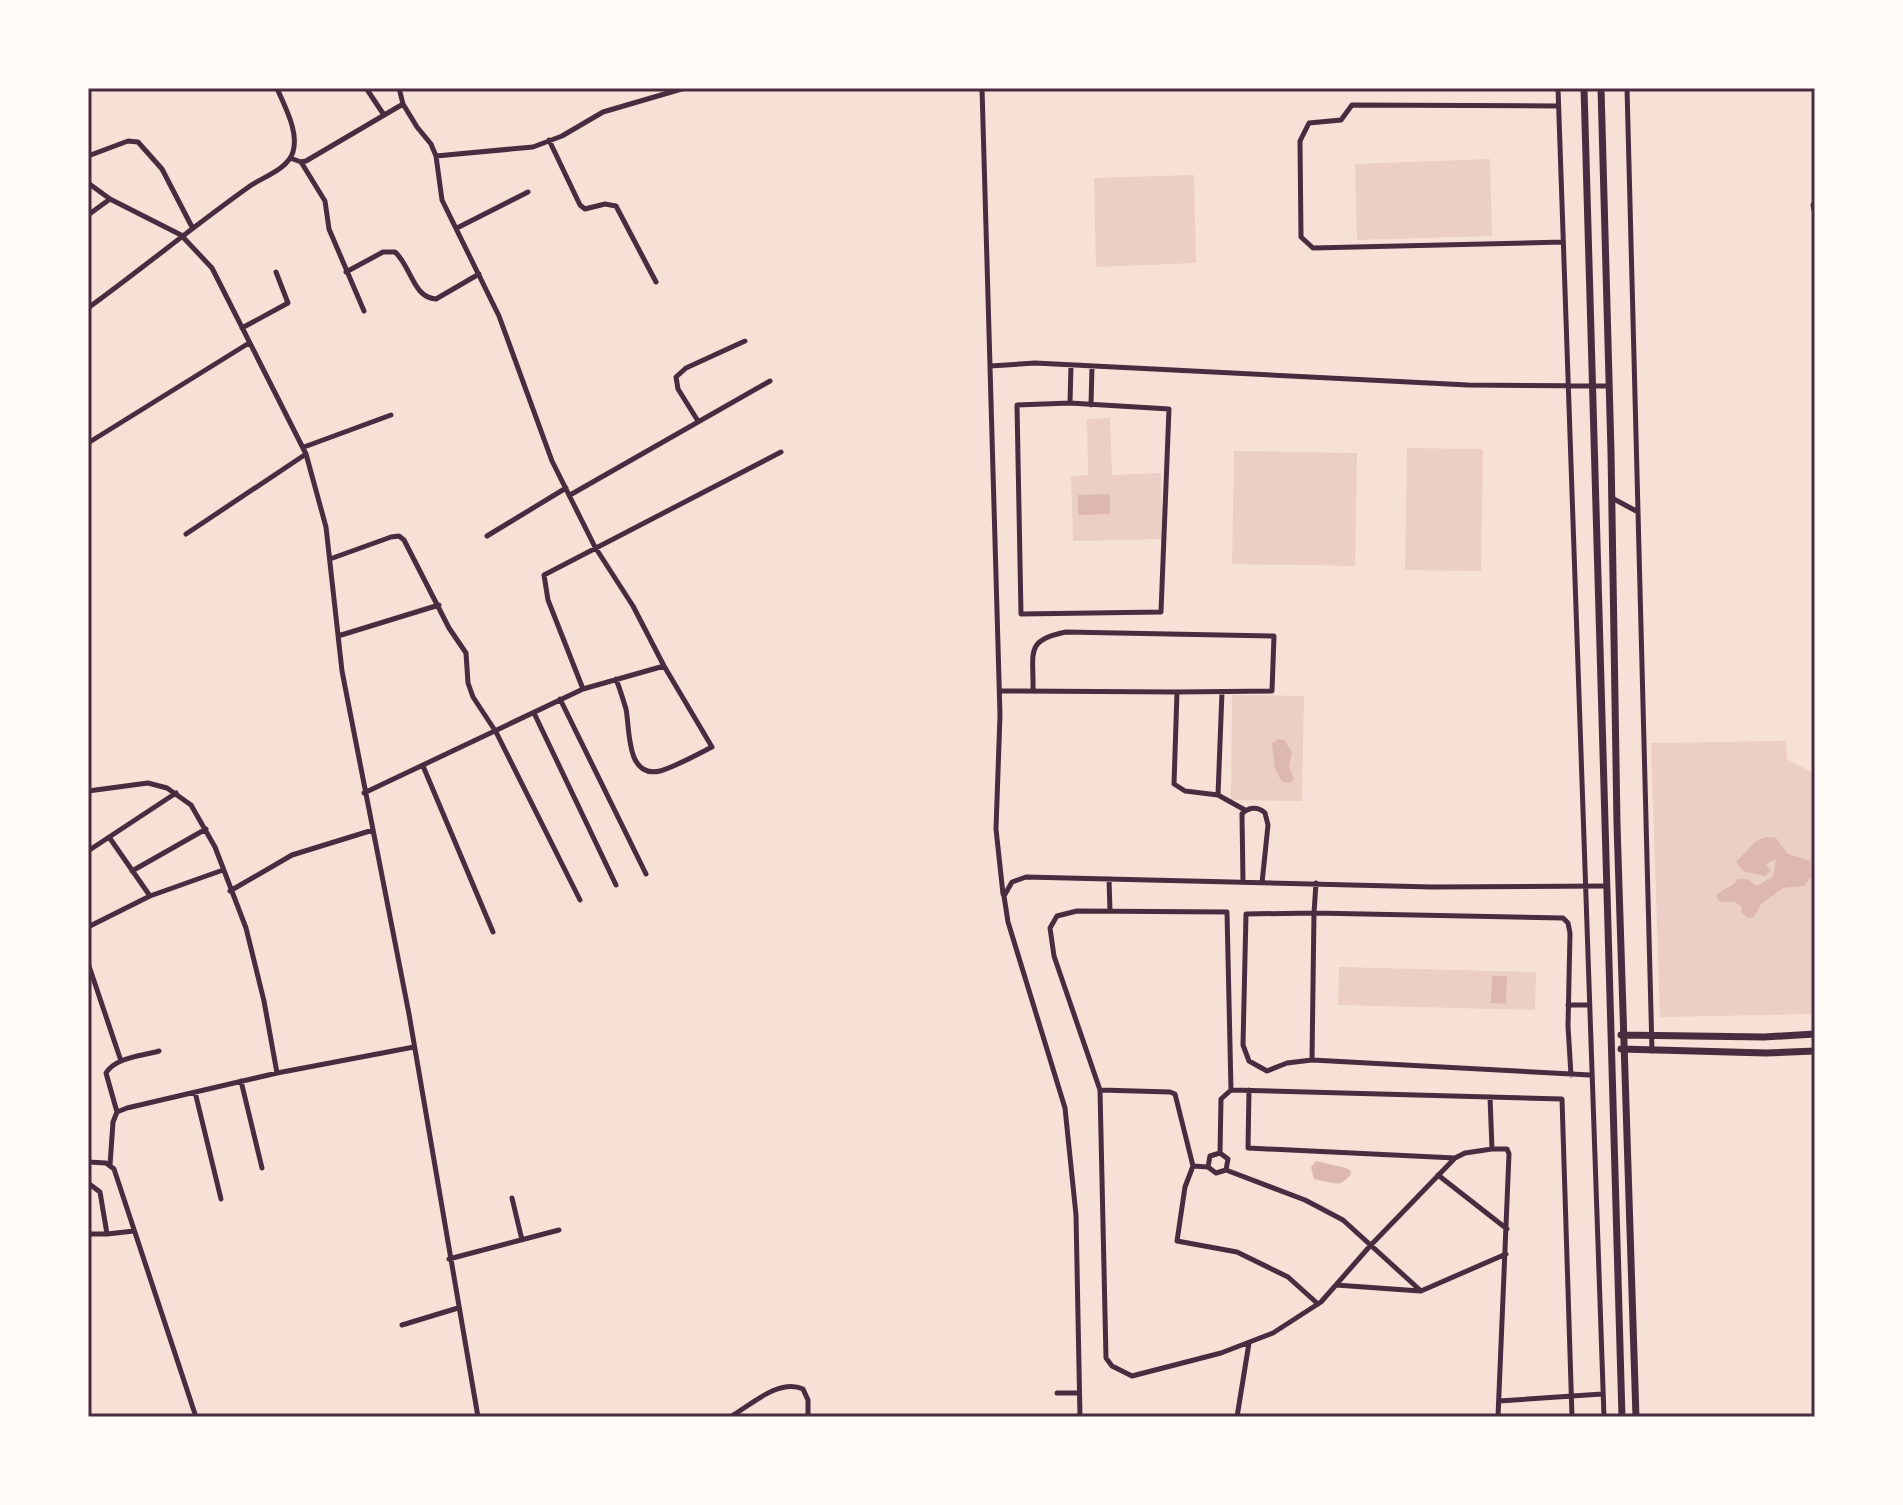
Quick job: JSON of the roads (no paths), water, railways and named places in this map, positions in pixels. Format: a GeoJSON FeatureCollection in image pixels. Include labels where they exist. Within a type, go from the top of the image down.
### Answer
{"type":"FeatureCollection","features":[{"type":"Feature","properties":{"kind":"street"},"geometry":{"type":"LineString","coordinates":[[88,308],[155,259],[181,235],[288,162],[294,139],[293,126],[277,88]]}},
{"type":"Feature","properties":{"kind":"street"},"geometry":{"type":"LineString","coordinates":[[366,88],[384,115]]}},
{"type":"Feature","properties":{"kind":"street"},"geometry":{"type":"LineString","coordinates":[[399,88],[403,104],[436,156],[442,200],[499,316],[552,461],[595,547],[633,606],[712,747],[659,771],[647,770],[633,757],[626,711],[616,679]]}},
{"type":"Feature","properties":{"kind":"street"},"geometry":{"type":"LineString","coordinates":[[436,156],[533,147],[603,112],[685,88]]}},
{"type":"Feature","properties":{"kind":"street"},"geometry":{"type":"LineString","coordinates":[[982,88],[999,691],[996,829],[1008,922],[1065,1108],[1076,1215],[1080,1417]]}},
{"type":"Feature","properties":{"kind":"street"},"geometry":{"type":"LineString","coordinates":[[1558,88],[1604,1417]]}},
{"type":"Feature","properties":{"kind":"street"},"geometry":{"type":"LineString","coordinates":[[1584,88],[1622,1417]]}},
{"type":"Feature","properties":{"kind":"street"},"geometry":{"type":"LineString","coordinates":[[1601,88],[1623,1049],[1636,1417]]}},
{"type":"Feature","properties":{"kind":"street"},"geometry":{"type":"LineString","coordinates":[[1627,88],[1652,1051]]}},
{"type":"Feature","properties":{"kind":"street"},"geometry":{"type":"LineString","coordinates":[[301,162],[403,104]]}},
{"type":"Feature","properties":{"kind":"street"},"geometry":{"type":"LineString","coordinates":[[1558,106],[1352,105],[1341,120],[1309,123],[1300,141],[1301,237],[1313,248],[1563,242]]}},
{"type":"Feature","properties":{"kind":"street"},"geometry":{"type":"LineString","coordinates":[[549,140],[580,205],[585,209],[605,204],[616,206],[656,282]]}},
{"type":"Feature","properties":{"kind":"street"},"geometry":{"type":"LineString","coordinates":[[88,156],[128,141],[138,142],[162,169],[192,227]]}},
{"type":"Feature","properties":{"kind":"street"},"geometry":{"type":"LineString","coordinates":[[290,158],[301,162],[325,201],[329,229],[364,311]]}},
{"type":"Feature","properties":{"kind":"street"},"geometry":{"type":"LineString","coordinates":[[88,183],[110,199],[181,235],[212,268],[305,450],[326,527],[342,671],[414,1047],[478,1417]]}},
{"type":"Feature","properties":{"kind":"street"},"geometry":{"type":"LineString","coordinates":[[457,228],[528,192]]}},
{"type":"Feature","properties":{"kind":"street"},"geometry":{"type":"LineString","coordinates":[[88,215],[110,199]]}},
{"type":"Feature","properties":{"kind":"street"},"geometry":{"type":"LineString","coordinates":[[1815,202],[1815,214]]}},
{"type":"Feature","properties":{"kind":"street"},"geometry":{"type":"LineString","coordinates":[[346,272],[383,252],[395,252],[400,255],[423,296],[436,299],[479,274]]}},
{"type":"Feature","properties":{"kind":"street"},"geometry":{"type":"LineString","coordinates":[[242,328],[288,303],[276,272]]}},
{"type":"Feature","properties":{"kind":"street"},"geometry":{"type":"LineString","coordinates":[[698,421],[678,389],[676,377],[686,368],[745,341]]}},
{"type":"Feature","properties":{"kind":"street"},"geometry":{"type":"LineString","coordinates":[[88,443],[249,343]]}},
{"type":"Feature","properties":{"kind":"street"},"geometry":{"type":"LineString","coordinates":[[990,366],[1035,363],[1468,385],[1609,386]]}},
{"type":"Feature","properties":{"kind":"street"},"geometry":{"type":"LineString","coordinates":[[1070,403],[1071,365]]}},
{"type":"Feature","properties":{"kind":"street"},"geometry":{"type":"LineString","coordinates":[[1091,405],[1092,366]]}},
{"type":"Feature","properties":{"kind":"street"},"geometry":{"type":"LineString","coordinates":[[570,495],[770,381]]}},
{"type":"Feature","properties":{"kind":"street"},"geometry":{"type":"LineString","coordinates":[[1070,403],[1169,409],[1161,612],[1021,614],[1017,405],[1070,403]]}},
{"type":"Feature","properties":{"kind":"street"},"geometry":{"type":"LineString","coordinates":[[186,534],[305,450],[391,415]]}},
{"type":"Feature","properties":{"kind":"street"},"geometry":{"type":"LineString","coordinates":[[583,689],[548,600],[543,579],[546,573],[781,452]]}},
{"type":"Feature","properties":{"kind":"street"},"geometry":{"type":"LineString","coordinates":[[487,536],[566,488]]}},
{"type":"Feature","properties":{"kind":"street"},"geometry":{"type":"LineString","coordinates":[[1612,498],[1636,511]]}},
{"type":"Feature","properties":{"kind":"street"},"geometry":{"type":"LineString","coordinates":[[330,559],[399,536],[410,549],[449,628],[466,653],[468,683],[473,697],[496,732],[580,900]]}},
{"type":"Feature","properties":{"kind":"street"},"geometry":{"type":"LineString","coordinates":[[338,636],[439,605]]}},
{"type":"Feature","properties":{"kind":"street"},"geometry":{"type":"LineString","coordinates":[[999,691],[1177,692],[1272,691],[1274,636],[1066,632],[1041,639],[1035,647],[1033,691]]}},
{"type":"Feature","properties":{"kind":"street"},"geometry":{"type":"LineString","coordinates":[[364,793],[583,689],[664,666]]}},
{"type":"Feature","properties":{"kind":"street"},"geometry":{"type":"LineString","coordinates":[[1177,692],[1174,784],[1185,791],[1218,795],[1245,810],[1262,810],[1267,818],[1262,883]]}},
{"type":"Feature","properties":{"kind":"street"},"geometry":{"type":"LineString","coordinates":[[1218,795],[1222,692]]}},
{"type":"Feature","properties":{"kind":"street"},"geometry":{"type":"LineString","coordinates":[[560,699],[646,874]]}},
{"type":"Feature","properties":{"kind":"street"},"geometry":{"type":"LineString","coordinates":[[534,713],[616,885]]}},
{"type":"Feature","properties":{"kind":"street"},"geometry":{"type":"LineString","coordinates":[[423,766],[493,932]]}},
{"type":"Feature","properties":{"kind":"street"},"geometry":{"type":"LineString","coordinates":[[88,791],[148,783],[176,793],[191,805],[215,847],[246,928],[277,1073]]}},
{"type":"Feature","properties":{"kind":"street"},"geometry":{"type":"LineString","coordinates":[[91,849],[176,793]]}},
{"type":"Feature","properties":{"kind":"street"},"geometry":{"type":"LineString","coordinates":[[1243,882],[1240,821],[1245,810]]}},
{"type":"Feature","properties":{"kind":"street"},"geometry":{"type":"LineString","coordinates":[[132,871],[206,829]]}},
{"type":"Feature","properties":{"kind":"street"},"geometry":{"type":"LineString","coordinates":[[230,891],[292,855],[373,830]]}},
{"type":"Feature","properties":{"kind":"street"},"geometry":{"type":"LineString","coordinates":[[109,837],[150,896]]}},
{"type":"Feature","properties":{"kind":"street"},"geometry":{"type":"LineString","coordinates":[[88,927],[150,896],[223,870]]}},
{"type":"Feature","properties":{"kind":"street"},"geometry":{"type":"LineString","coordinates":[[1004,896],[1012,882],[1026,877],[1606,886]]}},
{"type":"Feature","properties":{"kind":"street"},"geometry":{"type":"LineString","coordinates":[[1109,879],[1110,911]]}},
{"type":"Feature","properties":{"kind":"street"},"geometry":{"type":"LineString","coordinates":[[1312,1060],[1316,883]]}},
{"type":"Feature","properties":{"kind":"street"},"geometry":{"type":"LineString","coordinates":[[1231,1090],[1227,912],[1077,911],[1057,916],[1050,928],[1054,956],[1100,1090],[1106,1358],[1112,1366],[1132,1376],[1221,1353],[1273,1333],[1318,1304],[1455,1158],[1465,1153],[1507,1149],[1507,1229],[1498,1417]]}},
{"type":"Feature","properties":{"kind":"street"},"geometry":{"type":"LineString","coordinates":[[1571,1075],[1568,1005],[1570,933],[1568,923],[1563,918],[1246,914],[1243,1045],[1249,1061],[1267,1071],[1287,1063],[1312,1060],[1571,1075],[1590,1075]]}},
{"type":"Feature","properties":{"kind":"street"},"geometry":{"type":"LineString","coordinates":[[88,963],[121,1061]]}},
{"type":"Feature","properties":{"kind":"street"},"geometry":{"type":"LineString","coordinates":[[1568,1005],[1588,1005]]}},
{"type":"Feature","properties":{"kind":"street"},"geometry":{"type":"LineString","coordinates":[[1611,1035],[1764,1037],[1815,1034]]}},
{"type":"Feature","properties":{"kind":"street"},"geometry":{"type":"LineString","coordinates":[[117,1112],[277,1073],[414,1047]]}},
{"type":"Feature","properties":{"kind":"street"},"geometry":{"type":"LineString","coordinates":[[1611,1048],[1766,1053],[1815,1051]]}},
{"type":"Feature","properties":{"kind":"street"},"geometry":{"type":"LineString","coordinates":[[159,1051],[121,1061],[109,1067],[106,1073],[117,1112],[113,1122],[110,1165],[196,1417]]}},
{"type":"Feature","properties":{"kind":"street"},"geometry":{"type":"LineString","coordinates":[[241,1081],[262,1168]]}},
{"type":"Feature","properties":{"kind":"street"},"geometry":{"type":"LineString","coordinates":[[1100,1090],[1175,1094],[1193,1166],[1185,1187],[1177,1241],[1237,1252],[1288,1277],[1318,1304]]}},
{"type":"Feature","properties":{"kind":"street"},"geometry":{"type":"LineString","coordinates":[[1220,1153],[1221,1099],[1231,1090],[1562,1099],[1572,1417]]}},
{"type":"Feature","properties":{"kind":"street"},"geometry":{"type":"LineString","coordinates":[[1249,1090],[1248,1148],[1455,1158]]}},
{"type":"Feature","properties":{"kind":"street"},"geometry":{"type":"LineString","coordinates":[[195,1092],[221,1199]]}},
{"type":"Feature","properties":{"kind":"street"},"geometry":{"type":"LineString","coordinates":[[1490,1097],[1492,1149]]}},
{"type":"Feature","properties":{"kind":"street"},"geometry":{"type":"LineString","coordinates":[[1208,1167],[1210,1156],[1220,1153]]}},
{"type":"Feature","properties":{"kind":"street"},"geometry":{"type":"LineString","coordinates":[[1220,1153],[1228,1159],[1226,1170]]}},
{"type":"Feature","properties":{"kind":"street"},"geometry":{"type":"LineString","coordinates":[[88,1162],[110,1165]]}},
{"type":"Feature","properties":{"kind":"street"},"geometry":{"type":"LineString","coordinates":[[1193,1166],[1208,1167],[1216,1173],[1226,1170],[1331,1213],[1354,1228],[1421,1291]]}},
{"type":"Feature","properties":{"kind":"street"},"geometry":{"type":"LineString","coordinates":[[1438,1175],[1507,1229]]}},
{"type":"Feature","properties":{"kind":"street"},"geometry":{"type":"LineString","coordinates":[[88,1183],[100,1192],[107,1234]]}},
{"type":"Feature","properties":{"kind":"street"},"geometry":{"type":"LineString","coordinates":[[512,1198],[522,1240]]}},
{"type":"Feature","properties":{"kind":"street"},"geometry":{"type":"LineString","coordinates":[[449,1259],[559,1230]]}},
{"type":"Feature","properties":{"kind":"street"},"geometry":{"type":"LineString","coordinates":[[88,1234],[134,1231]]}},
{"type":"Feature","properties":{"kind":"street"},"geometry":{"type":"LineString","coordinates":[[1336,1285],[1421,1291],[1506,1254]]}},
{"type":"Feature","properties":{"kind":"street"},"geometry":{"type":"LineString","coordinates":[[402,1325],[458,1308]]}},
{"type":"Feature","properties":{"kind":"street"},"geometry":{"type":"LineString","coordinates":[[1237,1417],[1249,1342]]}},
{"type":"Feature","properties":{"kind":"street"},"geometry":{"type":"LineString","coordinates":[[730,1417],[782,1386],[792,1385],[803,1389],[808,1400],[808,1417]]}},
{"type":"Feature","properties":{"kind":"street"},"geometry":{"type":"LineString","coordinates":[[1057,1393],[1079,1393]]}},
{"type":"Feature","properties":{"kind":"street"},"geometry":{"type":"LineString","coordinates":[[1499,1401],[1602,1394]]}}]}
